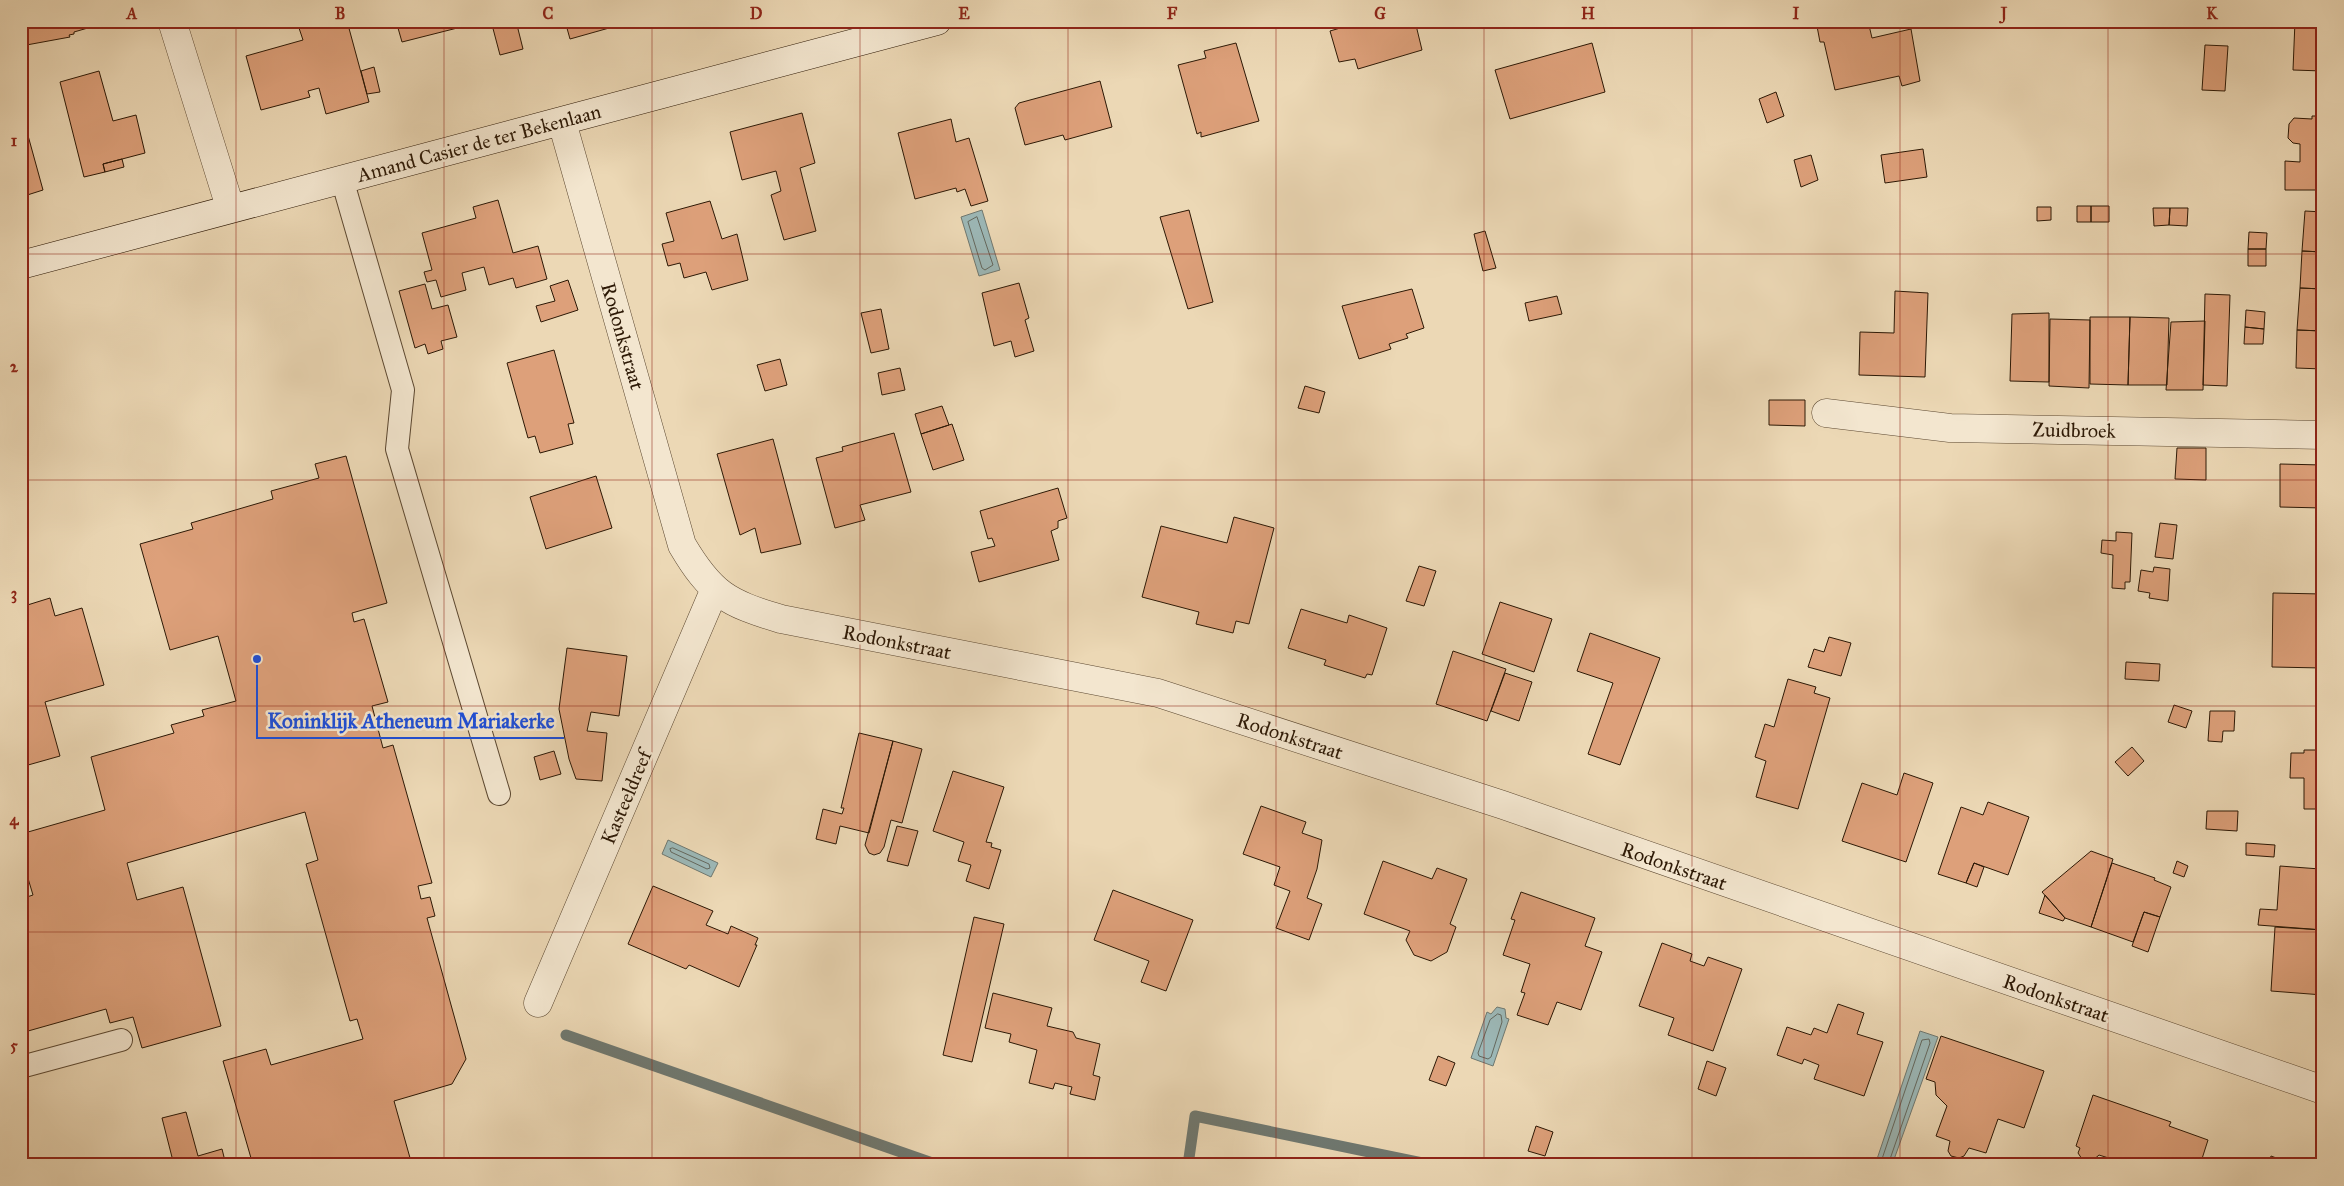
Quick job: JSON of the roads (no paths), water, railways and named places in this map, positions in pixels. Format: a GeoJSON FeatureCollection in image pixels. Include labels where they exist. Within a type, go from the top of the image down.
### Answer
{"type":"FeatureCollection","features":[{"type":"Feature","properties":{"kind":"street"},"geometry":{"type":"LineString","coordinates":[[172,21],[230,207]]}},
{"type":"Feature","properties":{"kind":"street","name":"Amand Casier de ter Bekenlaan"},"geometry":{"type":"LineString","coordinates":[[21,265],[230,207],[562,122],[937,21]]}},
{"type":"Feature","properties":{"kind":"street","name":"Rodonkstraat"},"geometry":{"type":"LineString","coordinates":[[562,122],[682,545],[697,570],[714,590],[747,609],[781,619],[1158,693],[1503,805],[2323,1090]]}},
{"type":"Feature","properties":{"kind":"street","name":"Zuidbroek"},"geometry":{"type":"LineString","coordinates":[[1826,413],[1950,428],[2323,435]]}},
{"type":"Feature","properties":{"kind":"street","name":"Kasteeldreef"},"geometry":{"type":"LineString","coordinates":[[538,1004],[714,590]]}},
{"type":"Feature","properties":{"kind":"lane"},"geometry":{"type":"LineString","coordinates":[[342,179],[403,390],[397,449],[499,794]]}},
{"type":"Feature","properties":{"kind":"lane"},"geometry":{"type":"LineString","coordinates":[[21,1067],[121,1040]]}},
{"type":"Feature","properties":{"kind":"water"},"geometry":{"type":"Polygon","coordinates":[[[982,210],[1000,270],[979,276],[961,217],[982,210]]]}},
{"type":"Feature","properties":{"kind":"water"},"geometry":{"type":"Polygon","coordinates":[[[668,840],[718,863],[711,877],[662,854],[668,840]]]}},
{"type":"Feature","properties":{"kind":"water"},"geometry":{"type":"Polygon","coordinates":[[[1497,1007],[1505,1009],[1506,1018],[1509,1019],[1493,1066],[1471,1058],[1487,1012],[1491,1014],[1497,1007]]]}},
{"type":"Feature","properties":{"kind":"water"},"geometry":{"type":"Polygon","coordinates":[[[1920,1031],[1938,1037],[1892,1165],[1875,1165],[1920,1031]]]}},
{"type":"Feature","properties":{"kind":"waterway"},"geometry":{"type":"LineString","coordinates":[[566,1035],[938,1165]]}},
{"type":"Feature","properties":{"kind":"waterway"},"geometry":{"type":"LineString","coordinates":[[1188,1165],[1195,1116],[1432,1165]]}},
{"type":"Feature","properties":{"kind":"place","name":"Koninklijk Atheneum Mariakerke"},"geometry":{"type":"Point","coordinates":[257,659]}}]}
